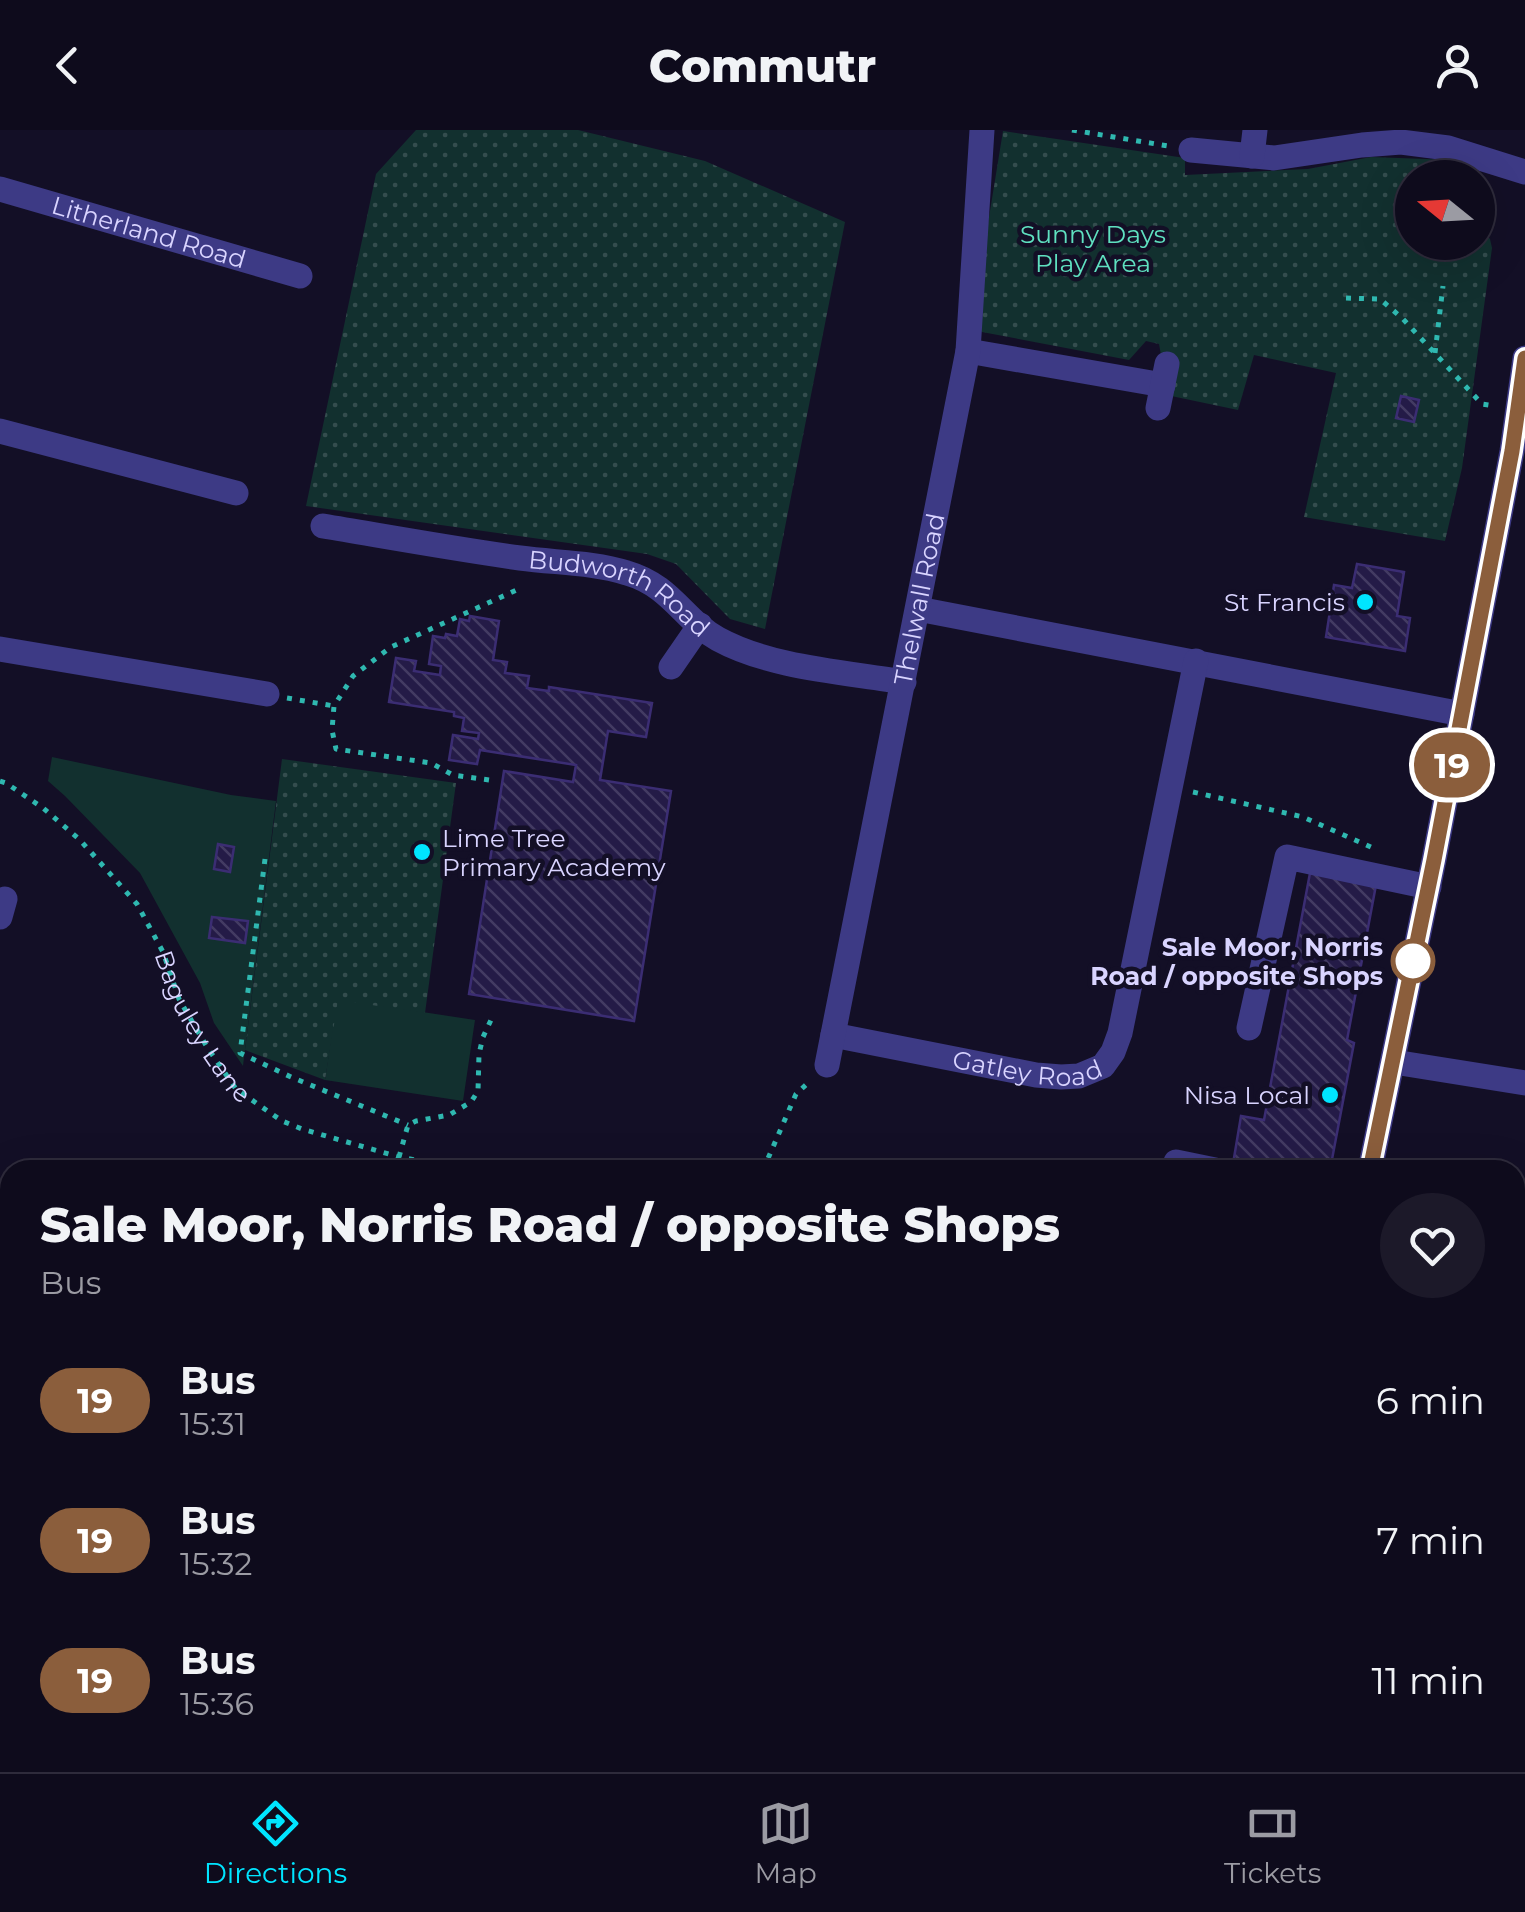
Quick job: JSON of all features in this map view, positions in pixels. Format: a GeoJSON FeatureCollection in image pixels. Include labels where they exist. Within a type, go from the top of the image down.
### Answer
{"type":"FeatureCollection","features":[{"type":"Feature","properties":{"kind":"street","name":"Thelwall Road"},"geometry":{"type":"LineString","coordinates":[[827,1065],[968,350],[982,130]]}},
{"type":"Feature","properties":{"kind":"street"},"geometry":{"type":"LineString","coordinates":[[1191,150],[1253,143],[1291,156],[1402,142],[1448,148],[1525,172]]}},
{"type":"Feature","properties":{"kind":"street","name":"Litherland Road"},"geometry":{"type":"LineString","coordinates":[[0,189],[300,276]]}},
{"type":"Feature","properties":{"kind":"street"},"geometry":{"type":"LineString","coordinates":[[968,350],[1163,386]]}},
{"type":"Feature","properties":{"kind":"street"},"geometry":{"type":"LineString","coordinates":[[1372,1160],[1519,452],[1518,410],[1525,358]]}},
{"type":"Feature","properties":{"kind":"street"},"geometry":{"type":"LineString","coordinates":[[0,431],[236,493]]}},
{"type":"Feature","properties":{"kind":"street","name":"Budworth Road"},"geometry":{"type":"LineString","coordinates":[[324,526],[629,573],[664,591],[714,637],[765,659],[904,682]]}},
{"type":"Feature","properties":{"kind":"street"},"geometry":{"type":"LineString","coordinates":[[918,609],[1462,714]]}},
{"type":"Feature","properties":{"kind":"street"},"geometry":{"type":"LineString","coordinates":[[671,667],[700,626]]}},
{"type":"Feature","properties":{"kind":"street"},"geometry":{"type":"LineString","coordinates":[[0,649],[267,694]]}},
{"type":"Feature","properties":{"kind":"street","name":"Gatley Road"},"geometry":{"type":"LineString","coordinates":[[833,1035],[1036,1074],[1079,1076],[1103,1066],[1120,1033],[1196,661]]}},
{"type":"Feature","properties":{"kind":"street"},"geometry":{"type":"LineString","coordinates":[[1249,1028],[1287,858],[1429,887]]}},
{"type":"Feature","properties":{"kind":"street"},"geometry":{"type":"LineString","coordinates":[[1394,1062],[1525,1083]]}},
{"type":"Feature","properties":{"kind":"path"},"geometry":{"type":"LineString","coordinates":[[1072,130],[1191,150]]}},
{"type":"Feature","properties":{"kind":"path"},"geometry":{"type":"LineString","coordinates":[[1435,353],[1443,286]]}},
{"type":"Feature","properties":{"kind":"path"},"geometry":{"type":"LineString","coordinates":[[1346,298],[1380,299],[1482,404],[1518,410]]}},
{"type":"Feature","properties":{"kind":"path"},"geometry":{"type":"LineString","coordinates":[[489,780],[454,775],[431,763],[336,749],[332,730],[334,706],[353,676],[391,647],[521,588]]}},
{"type":"Feature","properties":{"kind":"path"},"geometry":{"type":"LineString","coordinates":[[267,694],[334,706]]}},
{"type":"Feature","properties":{"kind":"path","name":"Baguley Lane"},"geometry":{"type":"LineString","coordinates":[[0,781],[43,808],[80,840],[138,904],[163,952],[179,999],[236,1089],[282,1121],[302,1129],[417,1160]]}},
{"type":"Feature","properties":{"kind":"path"},"geometry":{"type":"LineString","coordinates":[[1172,786],[1303,817],[1383,852]]}},
{"type":"Feature","properties":{"kind":"path"},"geometry":{"type":"LineString","coordinates":[[265,860],[240,1053],[408,1125],[449,1115],[472,1102],[478,1091],[483,1037],[491,1020]]}},
{"type":"Feature","properties":{"kind":"path"},"geometry":{"type":"LineString","coordinates":[[766,1160],[796,1094],[827,1065]]}},
{"type":"Feature","properties":{"kind":"path"},"geometry":{"type":"LineString","coordinates":[[400,1157],[408,1125]]}},
{"type":"Feature","properties":{"kind":"green space"},"geometry":{"type":"Polygon","coordinates":[[[416,130],[578,130],[705,161],[845,222],[765,629],[730,619],[676,564],[647,554],[306,506],[376,174],[416,130]]]}},
{"type":"Feature","properties":{"kind":"green space","name":"Sunny Days Play Area"},"geometry":{"type":"Polygon","coordinates":[[[1003,131],[1185,158],[1185,175],[1308,169],[1371,157],[1453,160],[1395,160],[1395,260],[1490,260],[1462,468],[1445,541],[1304,517],[1336,373],[1254,355],[1238,410],[1157,393],[1162,360],[1159,344],[1146,341],[1129,360],[982,332],[973,316],[1003,131]]]}},
{"type":"Feature","properties":{"kind":"green space"},"geometry":{"type":"Polygon","coordinates":[[[52,757],[276,801],[243,1066],[214,1023],[200,983],[140,873],[48,781],[52,757]]]}},
{"type":"Feature","properties":{"kind":"green space"},"geometry":{"type":"Polygon","coordinates":[[[282,759],[456,783],[425,1013],[338,1000],[325,1080],[245,1050],[282,759]]]}},
{"type":"Feature","properties":{"kind":"green space"},"geometry":{"type":"Polygon","coordinates":[[[337,999],[475,1020],[463,1101],[325,1080],[337,999]]]}},
{"type":"Feature","properties":{"kind":"building"},"geometry":{"type":"Polygon","coordinates":[[[1401,396],[1419,400],[1414,422],[1396,418],[1401,396]]]}},
{"type":"Feature","properties":{"kind":"building","name":"St Francis"},"geometry":{"type":"Polygon","coordinates":[[[1357,564],[1404,572],[1397,616],[1410,618],[1405,651],[1326,637],[1334,585],[1352,588],[1357,564]]]}},
{"type":"Feature","properties":{"kind":"building"},"geometry":{"type":"Polygon","coordinates":[[[470,616],[499,621],[493,660],[507,662],[505,673],[529,676],[527,688],[549,691],[549,687],[652,703],[646,737],[608,731],[600,780],[671,791],[634,1021],[469,994],[504,771],[573,782],[576,765],[480,750],[477,764],[449,760],[453,735],[478,739],[479,733],[462,731],[464,718],[454,716],[454,712],[389,702],[396,658],[416,661],[414,671],[440,675],[441,666],[429,664],[433,636],[457,636],[460,619],[469,621],[470,616]]]}},
{"type":"Feature","properties":{"kind":"building"},"geometry":{"type":"Polygon","coordinates":[[[218,844],[234,847],[230,872],[214,869],[218,844]]]}},
{"type":"Feature","properties":{"kind":"building"},"geometry":{"type":"Polygon","coordinates":[[[1310,873],[1376,885],[1347,1040],[1354,1043],[1332,1160],[1234,1160],[1241,1116],[1264,1120],[1310,873]]]}},
{"type":"Feature","properties":{"kind":"building"},"geometry":{"type":"Polygon","coordinates":[[[212,917],[248,921],[245,943],[209,938],[212,917]]]}},
{"type":"Feature","properties":{"kind":"bus line","name":"19"},"geometry":{"type":"LineString","coordinates":[[1372,1160],[1512,451],[1525,358]]}},
{"type":"Feature","properties":{"kind":"place","name":"St Francis"},"geometry":{"type":"Point","coordinates":[1365,602]}},
{"type":"Feature","properties":{"kind":"place","name":"Lime Tree Primary Academy"},"geometry":{"type":"Point","coordinates":[422,852]}},
{"type":"Feature","properties":{"kind":"place","name":"Sale Moor, Norris Road / opposite Shops"},"geometry":{"type":"Point","coordinates":[1413,961]}},
{"type":"Feature","properties":{"kind":"place","name":"Nisa Local"},"geometry":{"type":"Point","coordinates":[1330,1095]}}]}
